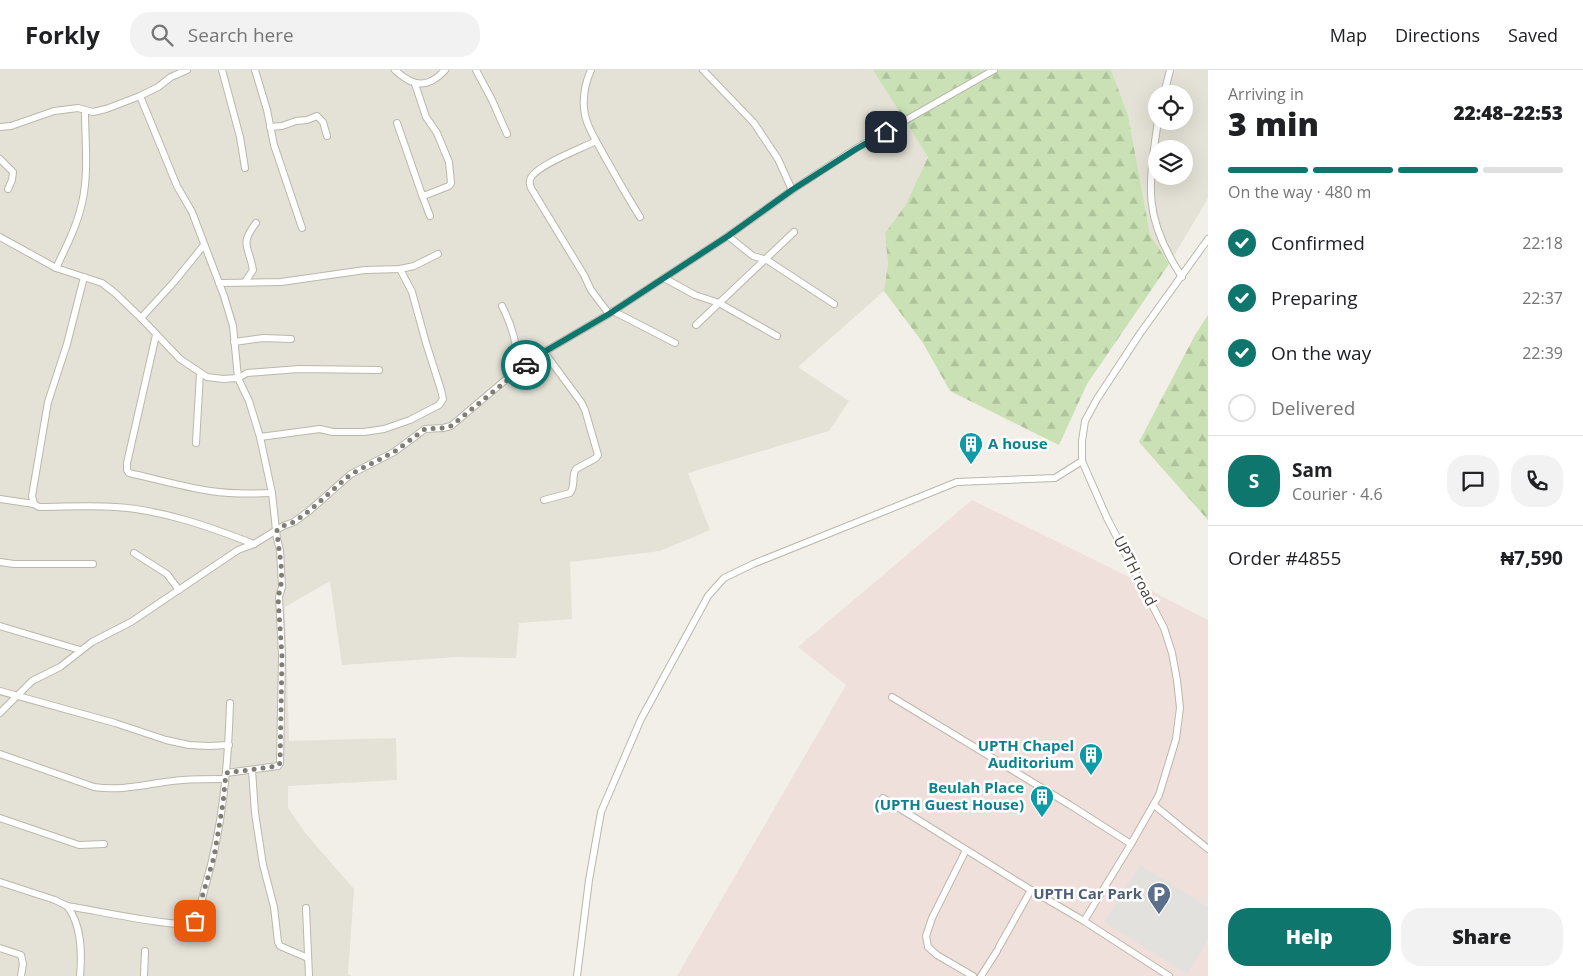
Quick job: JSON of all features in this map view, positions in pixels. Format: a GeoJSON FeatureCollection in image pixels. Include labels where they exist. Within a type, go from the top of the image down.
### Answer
{"type":"FeatureCollection","features":[{"type":"Feature","properties":{"kind":"street"},"geometry":{"type":"LineString","coordinates":[[222,70],[240,137],[245,168]]}},
{"type":"Feature","properties":{"kind":"street"},"geometry":{"type":"LineString","coordinates":[[255,70],[282,172],[302,228]]}},
{"type":"Feature","properties":{"kind":"street"},"geometry":{"type":"LineString","coordinates":[[395,70],[414,84],[431,81],[445,70]]}},
{"type":"Feature","properties":{"kind":"street"},"geometry":{"type":"LineString","coordinates":[[476,70],[507,134]]}},
{"type":"Feature","properties":{"kind":"street"},"geometry":{"type":"LineString","coordinates":[[591,70],[588,76],[584,108],[590,128],[640,217]]}},
{"type":"Feature","properties":{"kind":"street"},"geometry":{"type":"LineString","coordinates":[[703,70],[754,123],[778,159],[792,190]]}},
{"type":"Feature","properties":{"kind":"street"},"geometry":{"type":"LineString","coordinates":[[0,713],[32,681],[60,667],[92,642],[131,622],[232,554],[294,522],[351,474],[394,452],[425,429],[451,426],[516,371],[544,352],[611,313],[728,236],[792,190],[856,149],[994,70]]}},
{"type":"Feature","properties":{"kind":"street"},"geometry":{"type":"LineString","coordinates":[[1166,85],[1170,70]]}},
{"type":"Feature","properties":{"kind":"street"},"geometry":{"type":"LineString","coordinates":[[0,127],[11,126],[54,111],[78,108],[93,112],[100,110],[140,96],[183,71]]}},
{"type":"Feature","properties":{"kind":"street"},"geometry":{"type":"LineString","coordinates":[[414,84],[426,117],[446,153],[451,171],[451,183],[448,186],[422,195]]}},
{"type":"Feature","properties":{"kind":"street"},"geometry":{"type":"LineString","coordinates":[[0,754],[94,787],[102,788],[140,787],[182,780],[226,776],[278,766],[280,763],[282,656],[278,597],[282,588],[280,550],[272,493],[260,438],[249,401],[238,378],[232,326],[219,283],[192,212],[177,186],[140,96]]}},
{"type":"Feature","properties":{"kind":"street"},"geometry":{"type":"LineString","coordinates":[[56,268],[82,203],[86,167],[84,111]]}},
{"type":"Feature","properties":{"kind":"street"},"geometry":{"type":"LineString","coordinates":[[270,126],[282,126],[317,116],[323,122],[327,136]]}},
{"type":"Feature","properties":{"kind":"street"},"geometry":{"type":"LineString","coordinates":[[397,123],[430,216]]}},
{"type":"Feature","properties":{"kind":"street"},"geometry":{"type":"LineString","coordinates":[[1157,130],[1150,185],[1152,211],[1169,257],[1182,277]]}},
{"type":"Feature","properties":{"kind":"street"},"geometry":{"type":"LineString","coordinates":[[596,141],[552,161],[532,176],[529,181],[531,188],[581,269],[589,287],[611,313],[675,343]]}},
{"type":"Feature","properties":{"kind":"street"},"geometry":{"type":"LineString","coordinates":[[0,159],[13,172],[8,190]]}},
{"type":"Feature","properties":{"kind":"street"},"geometry":{"type":"LineString","coordinates":[[245,282],[253,270],[246,240],[248,233],[256,223]]}},
{"type":"Feature","properties":{"kind":"street"},"geometry":{"type":"LineString","coordinates":[[696,324],[794,232]]}},
{"type":"Feature","properties":{"kind":"street"},"geometry":{"type":"LineString","coordinates":[[728,236],[753,256],[767,260],[834,304]]}},
{"type":"Feature","properties":{"kind":"street"},"geometry":{"type":"LineString","coordinates":[[0,237],[56,268],[102,283],[141,318],[180,359],[207,377],[238,378],[247,373],[299,369],[379,370]]}},
{"type":"Feature","properties":{"kind":"street","name":"UPTH road"},"geometry":{"type":"LineString","coordinates":[[1084,921],[1159,795],[1176,739],[1180,708],[1172,653],[1164,628],[1107,518],[1082,461],[1084,420],[1139,335],[1208,239]]}},
{"type":"Feature","properties":{"kind":"street"},"geometry":{"type":"LineString","coordinates":[[141,318],[204,245]]}},
{"type":"Feature","properties":{"kind":"street"},"geometry":{"type":"LineString","coordinates":[[219,283],[281,282],[365,270],[400,270],[414,266],[438,254]]}},
{"type":"Feature","properties":{"kind":"street"},"geometry":{"type":"LineString","coordinates":[[260,438],[320,429],[333,432],[364,432],[384,429],[410,420],[440,405],[443,399],[441,390],[412,292],[400,270]]}},
{"type":"Feature","properties":{"kind":"street"},"geometry":{"type":"LineString","coordinates":[[34,504],[32,496],[48,402],[67,344],[84,277]]}},
{"type":"Feature","properties":{"kind":"street"},"geometry":{"type":"LineString","coordinates":[[664,278],[695,294],[719,303],[777,336]]}},
{"type":"Feature","properties":{"kind":"street"},"geometry":{"type":"LineString","coordinates":[[502,306],[513,331],[518,361],[516,371]]}},
{"type":"Feature","properties":{"kind":"street"},"geometry":{"type":"LineString","coordinates":[[156,335],[127,470],[130,474],[208,491],[235,494],[272,493]]}},
{"type":"Feature","properties":{"kind":"street"},"geometry":{"type":"LineString","coordinates":[[234,342],[263,338],[291,339]]}},
{"type":"Feature","properties":{"kind":"street"},"geometry":{"type":"LineString","coordinates":[[544,352],[585,410],[598,456],[576,469],[574,472],[574,488],[570,493],[544,500]]}},
{"type":"Feature","properties":{"kind":"street"},"geometry":{"type":"LineString","coordinates":[[196,443],[200,373]]}},
{"type":"Feature","properties":{"kind":"street"},"geometry":{"type":"LineString","coordinates":[[577,976],[589,880],[601,812],[642,719],[708,596],[724,578],[754,564],[957,482],[1055,478],[1082,461]]}},
{"type":"Feature","properties":{"kind":"street"},"geometry":{"type":"LineString","coordinates":[[0,499],[39,506],[115,507],[140,510],[167,515],[220,531],[254,544]]}},
{"type":"Feature","properties":{"kind":"street"},"geometry":{"type":"LineString","coordinates":[[134,552],[167,574],[179,590]]}},
{"type":"Feature","properties":{"kind":"street"},"geometry":{"type":"LineString","coordinates":[[0,562],[14,564],[93,564]]}},
{"type":"Feature","properties":{"kind":"street"},"geometry":{"type":"LineString","coordinates":[[0,626],[80,650]]}},
{"type":"Feature","properties":{"kind":"street"},"geometry":{"type":"LineString","coordinates":[[0,691],[166,740],[189,745],[229,745]]}},
{"type":"Feature","properties":{"kind":"street"},"geometry":{"type":"LineString","coordinates":[[892,697],[1131,844]]}},
{"type":"Feature","properties":{"kind":"street"},"geometry":{"type":"LineString","coordinates":[[0,882],[67,906],[164,922],[189,925],[194,923],[214,857],[223,803],[229,745],[230,703]]}},
{"type":"Feature","properties":{"kind":"street"},"geometry":{"type":"LineString","coordinates":[[252,770],[255,814],[263,865],[274,907],[278,942],[280,946],[308,958]]}},
{"type":"Feature","properties":{"kind":"street"},"geometry":{"type":"LineString","coordinates":[[883,798],[1084,921],[1169,976]]}},
{"type":"Feature","properties":{"kind":"street"},"geometry":{"type":"LineString","coordinates":[[1154,805],[1208,849]]}},
{"type":"Feature","properties":{"kind":"street"},"geometry":{"type":"LineString","coordinates":[[0,818],[79,846],[104,844]]}},
{"type":"Feature","properties":{"kind":"street"},"geometry":{"type":"LineString","coordinates":[[966,850],[932,918],[926,936],[928,947],[973,976]]}},
{"type":"Feature","properties":{"kind":"street"},"geometry":{"type":"LineString","coordinates":[[980,976],[998,949],[1031,890]]}},
{"type":"Feature","properties":{"kind":"street"},"geometry":{"type":"LineString","coordinates":[[67,906],[73,913],[80,938],[80,976]]}},
{"type":"Feature","properties":{"kind":"street"},"geometry":{"type":"LineString","coordinates":[[306,908],[308,976]]}},
{"type":"Feature","properties":{"kind":"street"},"geometry":{"type":"LineString","coordinates":[[0,948],[21,955],[23,964],[21,976]]}},
{"type":"Feature","properties":{"kind":"street"},"geometry":{"type":"LineString","coordinates":[[144,951],[144,976]]}},
{"type":"Feature","properties":{"kind":"shaded area"},"geometry":{"type":"Polygon","coordinates":[[[0,70],[873,70],[928,157],[905,206],[885,233],[888,264],[884,291],[798,367],[849,401],[829,431],[688,473],[710,530],[660,551],[570,562],[572,619],[519,623],[516,658],[457,657],[342,665],[330,581],[285,607],[289,741],[396,738],[397,780],[288,786],[288,808],[306,834],[354,889],[348,974],[351,976],[0,976],[0,70]]]}},
{"type":"Feature","properties":{"kind":"shaded area"},"geometry":{"type":"Polygon","coordinates":[[[1111,70],[1208,70],[1208,198],[1169,264],[1150,235],[1128,115],[1111,70]]]}},
{"type":"Feature","properties":{"kind":"shaded area"},"geometry":{"type":"Polygon","coordinates":[[[972,500],[1125,575],[1208,620],[1208,976],[677,976],[846,685],[798,647],[972,500]]]}},
{"type":"Feature","properties":{"kind":"shaded area","name":"UPTH Car Park"},"geometry":{"type":"Polygon","coordinates":[[[1140,865],[1208,907],[1208,940],[1187,974],[1104,922],[1140,865]]]}},
{"type":"Feature","properties":{"kind":"green space"},"geometry":{"type":"Polygon","coordinates":[[[873,70],[1111,70],[1128,115],[1150,235],[1169,264],[1087,384],[1059,445],[950,391],[923,343],[884,291],[888,264],[885,233],[905,206],[928,157],[873,70]]]}},
{"type":"Feature","properties":{"kind":"green space"},"geometry":{"type":"Polygon","coordinates":[[[1208,315],[1208,520],[1139,442],[1195,335],[1208,315]]]}},
{"type":"Feature","properties":{"kind":"way so far"},"geometry":{"type":"LineString","coordinates":[[195,921],[214,857],[226,773],[278,766],[280,763],[282,656],[278,597],[282,588],[277,530],[294,522],[309,511],[351,474],[394,452],[425,429],[451,426],[516,371],[526,365]]}},
{"type":"Feature","properties":{"kind":"place","name":"A house"},"geometry":{"type":"Point","coordinates":[971,465]}},
{"type":"Feature","properties":{"kind":"place","name":"UPTH Chapel Auditorium"},"geometry":{"type":"Point","coordinates":[1091,776]}},
{"type":"Feature","properties":{"kind":"place","name":"Beulah Place (UPTH Guest House)"},"geometry":{"type":"Point","coordinates":[1042,818]}},
{"type":"Feature","properties":{"kind":"place","name":"UPTH Car Park"},"geometry":{"type":"Point","coordinates":[1159,915]}},
{"type":"Feature","properties":{"kind":"route"},"geometry":{"type":"LineString","coordinates":[[526,365],[544,352],[609,314],[728,236],[792,190],[886,132]]}}]}
